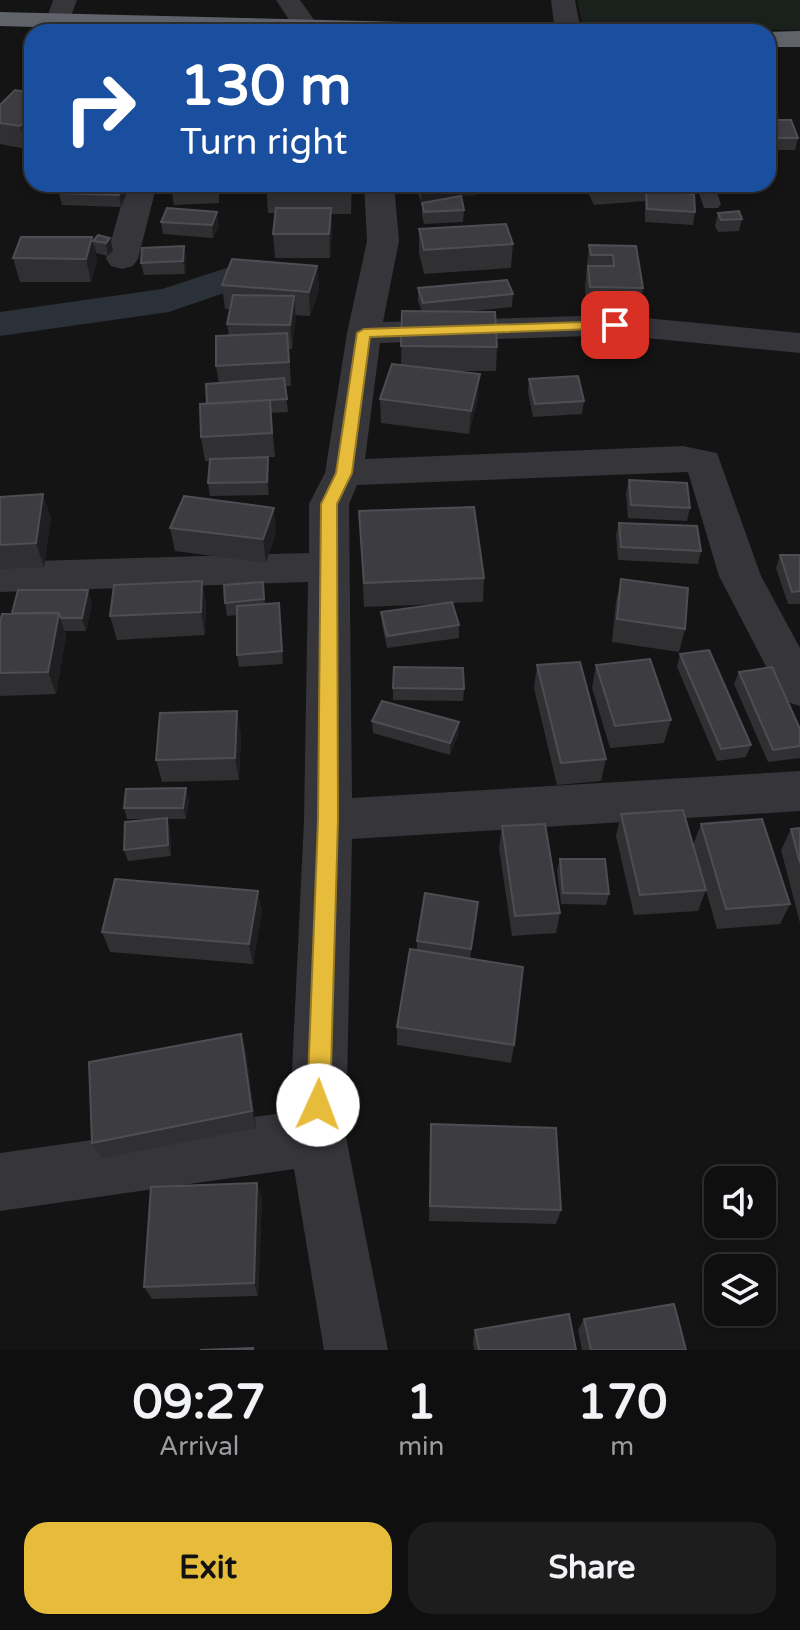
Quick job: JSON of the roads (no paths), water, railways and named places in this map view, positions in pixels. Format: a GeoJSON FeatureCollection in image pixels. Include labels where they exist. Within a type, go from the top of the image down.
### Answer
{"type":"FeatureCollection","features":[{"type":"Feature","properties":{"kind":"highway"},"geometry":{"type":"LineString","coordinates":[[0,19],[61,10],[85,24]]}},
{"type":"Feature","properties":{"kind":"highway"},"geometry":{"type":"LineString","coordinates":[[776,39],[800,39]]}},
{"type":"Feature","properties":{"kind":"street"},"geometry":{"type":"LineString","coordinates":[[288,0],[304,24]]}},
{"type":"Feature","properties":{"kind":"street"},"geometry":{"type":"LineString","coordinates":[[563,0],[567,24]]}},
{"type":"Feature","properties":{"kind":"street"},"geometry":{"type":"LineString","coordinates":[[122,259],[140,192]]}},
{"type":"Feature","properties":{"kind":"street"},"geometry":{"type":"LineString","coordinates":[[356,1350],[317,1137],[328,820],[329,504],[344,473],[364,333],[383,241],[380,192]]}},
{"type":"Feature","properties":{"kind":"street"},"geometry":{"type":"LineString","coordinates":[[364,333],[615,325],[800,343]]}},
{"type":"Feature","properties":{"kind":"street"},"geometry":{"type":"LineString","coordinates":[[344,473],[683,459],[704,462],[740,576],[800,689]]}},
{"type":"Feature","properties":{"kind":"street"},"geometry":{"type":"LineString","coordinates":[[0,577],[329,567]]}},
{"type":"Feature","properties":{"kind":"street"},"geometry":{"type":"LineString","coordinates":[[328,820],[800,791]]}},
{"type":"Feature","properties":{"kind":"street"},"geometry":{"type":"LineString","coordinates":[[0,1182],[317,1137]]}},
{"type":"Feature","properties":{"kind":"lane"},"geometry":{"type":"LineString","coordinates":[[707,192],[711,204]]}},
{"type":"Feature","properties":{"kind":"waterway"},"geometry":{"type":"LineString","coordinates":[[0,324],[169,300],[236,276]]}}]}
